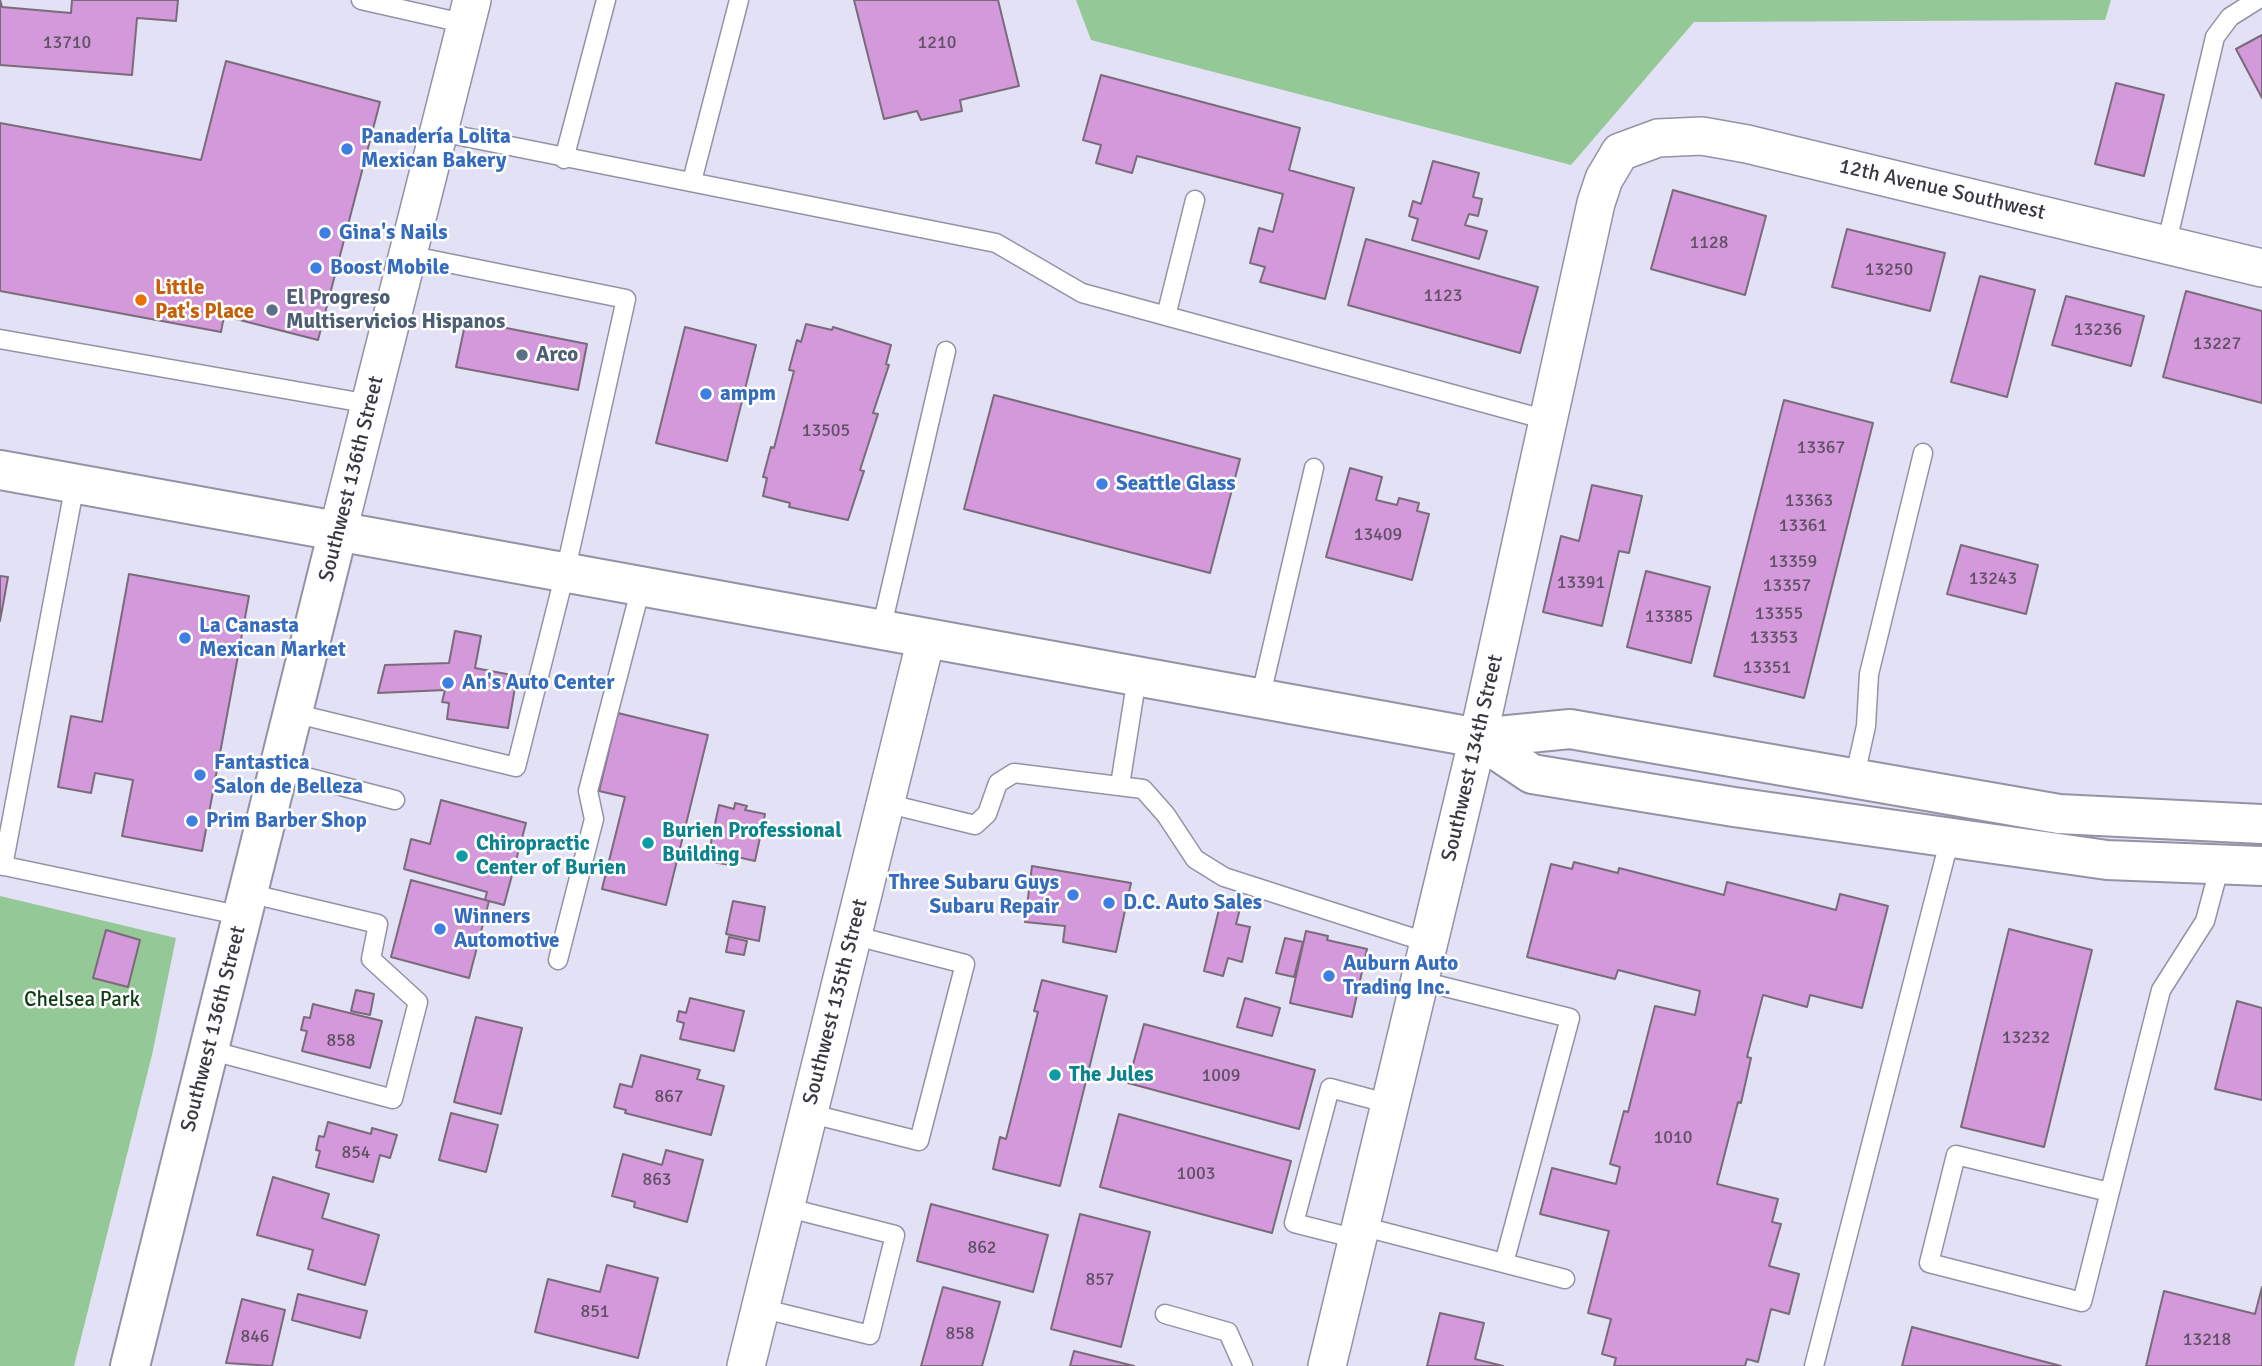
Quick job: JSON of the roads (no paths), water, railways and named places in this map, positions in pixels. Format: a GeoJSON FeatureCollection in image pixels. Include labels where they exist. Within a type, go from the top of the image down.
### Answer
{"type":"FeatureCollection","features":[{"type":"Feature","properties":{"kind":"main road"},"geometry":{"type":"LineString","coordinates":[[0,470],[1478,738],[1570,729],[2059,814],[2262,824]]}},
{"type":"Feature","properties":{"kind":"main road","name":"Southwest 136th Street"},"geometry":{"type":"LineString","coordinates":[[130,1366],[338,531]]}},
{"type":"Feature","properties":{"kind":"main road"},"geometry":{"type":"LineString","coordinates":[[1478,738],[1532,774],[2107,860],[2262,866]]}},
{"type":"Feature","properties":{"kind":"street","name":"Southwest 136th Street"},"geometry":{"type":"LineString","coordinates":[[338,531],[469,12]]}},
{"type":"Feature","properties":{"kind":"street","name":"12th Avenue Southwest"},"geometry":{"type":"LineString","coordinates":[[1620,152],[1658,138],[1702,136],[2167,242],[2262,268]]}},
{"type":"Feature","properties":{"kind":"street","name":"Southwest 134th Street"},"geometry":{"type":"LineString","coordinates":[[1327,1366],[1478,738],[1596,203],[1604,179],[1620,152]]}},
{"type":"Feature","properties":{"kind":"street","name":"Southwest 135th Street"},"geometry":{"type":"LineString","coordinates":[[746,1366],[926,639]]}},
{"type":"Feature","properties":{"kind":"lane"},"geometry":{"type":"LineString","coordinates":[[361,0],[469,12]]}},
{"type":"Feature","properties":{"kind":"lane"},"geometry":{"type":"LineString","coordinates":[[564,159],[606,0]]}},
{"type":"Feature","properties":{"kind":"lane"},"geometry":{"type":"LineString","coordinates":[[692,181],[739,0]]}},
{"type":"Feature","properties":{"kind":"lane"},"geometry":{"type":"LineString","coordinates":[[2167,242],[2214,37],[2230,17],[2257,0]]}},
{"type":"Feature","properties":{"kind":"lane"},"geometry":{"type":"LineString","coordinates":[[440,132],[564,159],[692,181],[996,243],[1082,293],[1548,420]]}},
{"type":"Feature","properties":{"kind":"lane"},"geometry":{"type":"LineString","coordinates":[[1166,316],[1195,200]]}},
{"type":"Feature","properties":{"kind":"lane"},"geometry":{"type":"LineString","coordinates":[[293,713],[516,767],[565,573],[626,299],[408,255]]}},
{"type":"Feature","properties":{"kind":"lane"},"geometry":{"type":"LineString","coordinates":[[0,339],[370,404]]}},
{"type":"Feature","properties":{"kind":"lane"},"geometry":{"type":"LineString","coordinates":[[881,630],[946,351]]}},
{"type":"Feature","properties":{"kind":"lane"},"geometry":{"type":"LineString","coordinates":[[1854,780],[1866,726],[1869,674],[1923,453]]}},
{"type":"Feature","properties":{"kind":"lane"},"geometry":{"type":"LineString","coordinates":[[1260,699],[1314,468]]}},
{"type":"Feature","properties":{"kind":"lane"},"geometry":{"type":"LineString","coordinates":[[75,484],[2,865],[378,924],[371,959],[418,1002],[393,1100],[209,1050]]}},
{"type":"Feature","properties":{"kind":"lane"},"geometry":{"type":"LineString","coordinates":[[558,960],[594,819],[588,791],[641,587]]}},
{"type":"Feature","properties":{"kind":"lane"},"geometry":{"type":"LineString","coordinates":[[1120,785],[1137,677]]}},
{"type":"Feature","properties":{"kind":"lane"},"geometry":{"type":"LineString","coordinates":[[279,770],[395,800]]}},
{"type":"Feature","properties":{"kind":"lane"},"geometry":{"type":"LineString","coordinates":[[885,803],[975,825],[987,814],[998,783],[1014,773],[1143,789],[1166,815],[1195,859],[1224,877],[1429,943]]}},
{"type":"Feature","properties":{"kind":"lane"},"geometry":{"type":"LineString","coordinates":[[1814,1366],[1950,838]]}},
{"type":"Feature","properties":{"kind":"lane"},"geometry":{"type":"LineString","coordinates":[[2109,1192],[1956,1155],[1929,1263],[2082,1302],[2161,990],[2205,921],[2220,865]]}},
{"type":"Feature","properties":{"kind":"lane"},"geometry":{"type":"LineString","coordinates":[[808,1113],[919,1141],[965,964],[852,935]]}},
{"type":"Feature","properties":{"kind":"lane"},"geometry":{"type":"LineString","coordinates":[[1421,981],[1570,1018],[1504,1264]]}},
{"type":"Feature","properties":{"kind":"lane"},"geometry":{"type":"LineString","coordinates":[[1390,1104],[1330,1088],[1294,1223],[1359,1232],[1565,1279]]}},
{"type":"Feature","properties":{"kind":"lane"},"geometry":{"type":"LineString","coordinates":[[760,1308],[870,1335],[880,1297],[895,1235],[785,1207]]}},
{"type":"Feature","properties":{"kind":"lane"},"geometry":{"type":"LineString","coordinates":[[1165,1314],[1228,1332],[1243,1366]]}},
{"type":"Feature","properties":{"kind":"place","name":"Panadería Lolita Mexican Bakery"},"geometry":{"type":"Point","coordinates":[347,149]}},
{"type":"Feature","properties":{"kind":"place","name":"Gina's Nails"},"geometry":{"type":"Point","coordinates":[325,233]}},
{"type":"Feature","properties":{"kind":"place","name":"Boost Mobile"},"geometry":{"type":"Point","coordinates":[316,268]}},
{"type":"Feature","properties":{"kind":"place","name":"Little Pat's Place"},"geometry":{"type":"Point","coordinates":[141,300]}},
{"type":"Feature","properties":{"kind":"place","name":"El Progreso Multiservicios Hispanos"},"geometry":{"type":"Point","coordinates":[272,310]}},
{"type":"Feature","properties":{"kind":"place","name":"Arco"},"geometry":{"type":"Point","coordinates":[522,355]}},
{"type":"Feature","properties":{"kind":"place","name":"ampm"},"geometry":{"type":"Point","coordinates":[706,394]}},
{"type":"Feature","properties":{"kind":"place","name":"Seattle Glass"},"geometry":{"type":"Point","coordinates":[1102,484]}},
{"type":"Feature","properties":{"kind":"place","name":"La Canasta Mexican Market"},"geometry":{"type":"Point","coordinates":[185,638]}},
{"type":"Feature","properties":{"kind":"place","name":"An's Auto Center"},"geometry":{"type":"Point","coordinates":[448,683]}},
{"type":"Feature","properties":{"kind":"place","name":"Fantastica Salon de Belleza"},"geometry":{"type":"Point","coordinates":[200,775]}},
{"type":"Feature","properties":{"kind":"place","name":"Prim Barber Shop"},"geometry":{"type":"Point","coordinates":[192,821]}},
{"type":"Feature","properties":{"kind":"place","name":"Burien Professional Building"},"geometry":{"type":"Point","coordinates":[648,843]}},
{"type":"Feature","properties":{"kind":"place","name":"Chiropractic Center of Burien"},"geometry":{"type":"Point","coordinates":[462,856]}},
{"type":"Feature","properties":{"kind":"place","name":"Three Subaru Guys Subaru Repair"},"geometry":{"type":"Point","coordinates":[1073,895]}},
{"type":"Feature","properties":{"kind":"place","name":"D.C. Auto Sales"},"geometry":{"type":"Point","coordinates":[1109,903]}},
{"type":"Feature","properties":{"kind":"place","name":"Winners Automotive"},"geometry":{"type":"Point","coordinates":[440,929]}},
{"type":"Feature","properties":{"kind":"place","name":"Auburn Auto Trading Inc."},"geometry":{"type":"Point","coordinates":[1329,976]}},
{"type":"Feature","properties":{"kind":"place","name":"The Jules"},"geometry":{"type":"Point","coordinates":[1055,1075]}},
{"type":"Feature","properties":{"kind":"park label","name":"Chelsea Park"},"geometry":{"type":"Point","coordinates":[82,1000]}}]}
